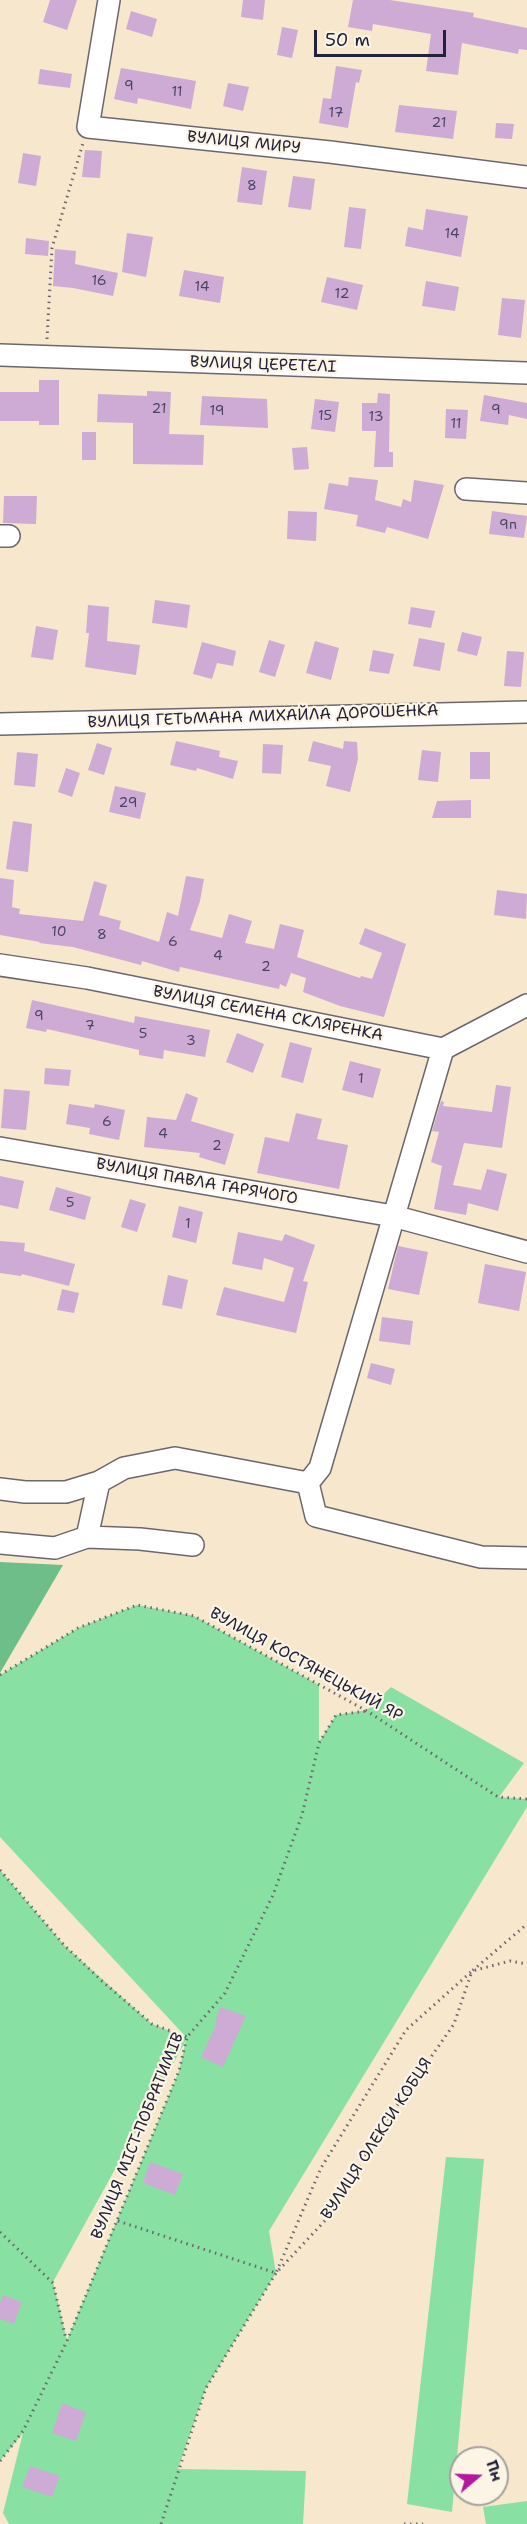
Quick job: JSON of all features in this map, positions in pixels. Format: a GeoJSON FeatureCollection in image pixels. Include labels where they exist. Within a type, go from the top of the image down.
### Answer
{"type":"FeatureCollection","features":[{"type":"Feature","properties":{"kind":"street"},"geometry":{"type":"LineString","coordinates":[[88,127],[109,0]]}},
{"type":"Feature","properties":{"kind":"street","name":"ВУЛИЦЯ МИРУ"},"geometry":{"type":"LineString","coordinates":[[88,127],[330,152],[527,177]]}},
{"type":"Feature","properties":{"kind":"street","name":"ВУЛИЦЯ ЦЕРЕТЕЛІ"},"geometry":{"type":"LineString","coordinates":[[0,355],[527,373]]}},
{"type":"Feature","properties":{"kind":"street"},"geometry":{"type":"LineString","coordinates":[[466,489],[527,493]]}},
{"type":"Feature","properties":{"kind":"street","name":"ВУЛИЦЯ ГЕТЬМАНА МИХАЙЛА ДОРОШЕНКА"},"geometry":{"type":"LineString","coordinates":[[0,724],[527,712]]}},
{"type":"Feature","properties":{"kind":"street","name":"ВУЛИЦЯ СЕМЕНА СКЛЯРЕНКА"},"geometry":{"type":"LineString","coordinates":[[0,965],[87,978],[443,1049]]}},
{"type":"Feature","properties":{"kind":"street"},"geometry":{"type":"LineString","coordinates":[[308,1483],[320,1468],[443,1049],[527,1005]]}},
{"type":"Feature","properties":{"kind":"street","name":"ВУЛИЦЯ ПАВЛА ГАРЯЧОГО"},"geometry":{"type":"LineString","coordinates":[[0,1148],[393,1216],[527,1252]]}},
{"type":"Feature","properties":{"kind":"street"},"geometry":{"type":"LineString","coordinates":[[0,1489],[26,1492],[66,1492],[99,1482],[124,1468],[175,1458],[308,1483]]}},
{"type":"Feature","properties":{"kind":"street"},"geometry":{"type":"LineString","coordinates":[[87,1537],[99,1482]]}},
{"type":"Feature","properties":{"kind":"street"},"geometry":{"type":"LineString","coordinates":[[308,1483],[316,1516],[481,1557],[527,1558]]}},
{"type":"Feature","properties":{"kind":"street"},"geometry":{"type":"LineString","coordinates":[[0,1543],[55,1548],[87,1537],[140,1539],[193,1545]]}},
{"type":"Feature","properties":{"kind":"path"},"geometry":{"type":"LineString","coordinates":[[46,358],[52,248],[88,127]]}},
{"type":"Feature","properties":{"kind":"path","name":"ВУЛИЦЯ КОСТЯНЕЦЬКИЙ ЯР"},"geometry":{"type":"LineString","coordinates":[[0,1675],[78,1628],[137,1605],[194,1616],[367,1710],[498,1797],[527,1800]]}},
{"type":"Feature","properties":{"kind":"path","name":"ВУЛИЦЯ МІСТ-ПОБРАТИМІВ"},"geometry":{"type":"LineString","coordinates":[[0,2461],[23,2431],[67,2341],[179,2071],[188,2037],[225,1993],[273,1894],[302,1815],[319,1743],[336,1715],[367,1710]]}},
{"type":"Feature","properties":{"kind":"path"},"geometry":{"type":"LineString","coordinates":[[0,1870],[63,1945],[102,1981],[152,2024],[188,2037]]}},
{"type":"Feature","properties":{"kind":"path"},"geometry":{"type":"LineString","coordinates":[[118,2221],[276,2273],[321,2168],[406,2030],[527,1924]]}},
{"type":"Feature","properties":{"kind":"path"},"geometry":{"type":"LineString","coordinates":[[472,1971],[510,1961],[527,1964]]}},
{"type":"Feature","properties":{"kind":"path","name":"ВУЛИЦЯ ОЛЕКСИ КОБЦЯ"},"geometry":{"type":"LineString","coordinates":[[161,2524],[206,2388],[276,2273],[334,2211],[376,2136],[454,2024],[472,1971]]}},
{"type":"Feature","properties":{"kind":"path"},"geometry":{"type":"LineString","coordinates":[[0,2232],[53,2283],[67,2341]]}},
{"type":"Feature","properties":{"kind":"path"},"geometry":{"type":"LineString","coordinates":[[404,2524],[423,2524]]}},
{"type":"Feature","properties":{"kind":"green space"},"geometry":{"type":"Polygon","coordinates":[[[0,1562],[63,1565],[0,1673],[0,1562]]]}},
{"type":"Feature","properties":{"kind":"green space"},"geometry":{"type":"Polygon","coordinates":[[[137,1605],[194,1616],[319,1685],[319,1742],[336,1715],[367,1710],[391,1687],[524,1763],[499,1797],[527,1799],[527,1807],[269,2231],[276,2273],[206,2388],[178,2469],[306,2471],[303,2524],[9,2524],[3,2513],[23,2433],[0,2461],[0,1870],[64,1945],[152,2024],[186,2037],[0,1837],[0,1675],[78,1628],[137,1605]],[[186,2040],[53,2282],[67,2340],[179,2071],[186,2040]]]}},
{"type":"Feature","properties":{"kind":"green space"},"geometry":{"type":"Polygon","coordinates":[[[446,2157],[484,2159],[458,2446],[449,2446],[449,2506],[453,2506],[452,2512],[407,2504],[446,2157]]]}},
{"type":"Feature","properties":{"kind":"green space"},"geometry":{"type":"Polygon","coordinates":[[[527,2501],[527,2524],[486,2524],[483,2507],[509,2506],[509,2503],[527,2501]]]}},
{"type":"Feature","properties":{"kind":"building"},"geometry":{"type":"Polygon","coordinates":[[[50,0],[77,0],[67,30],[43,22],[50,0]]]}},
{"type":"Feature","properties":{"kind":"building"},"geometry":{"type":"Polygon","coordinates":[[[243,0],[265,0],[263,20],[241,17],[243,0]]]}},
{"type":"Feature","properties":{"kind":"building"},"geometry":{"type":"Polygon","coordinates":[[[353,0],[390,0],[474,13],[473,17],[527,28],[527,50],[519,49],[518,54],[462,43],[458,75],[426,71],[431,34],[373,24],[372,31],[348,27],[353,0]]]}},
{"type":"Feature","properties":{"kind":"building"},"geometry":{"type":"Polygon","coordinates":[[[131,11],[157,19],[152,37],[126,29],[131,11]]]}},
{"type":"Feature","properties":{"kind":"building"},"geometry":{"type":"Polygon","coordinates":[[[282,27],[298,30],[292,58],[277,55],[282,27]]]}},
{"type":"Feature","properties":{"kind":"building"},"geometry":{"type":"Polygon","coordinates":[[[336,66],[362,70],[359,83],[356,82],[348,128],[319,123],[323,98],[331,99],[336,66]]]}},
{"type":"Feature","properties":{"kind":"building"},"geometry":{"type":"Polygon","coordinates":[[[121,68],[196,81],[191,109],[138,98],[137,104],[114,99],[121,68]]]}},
{"type":"Feature","properties":{"kind":"building"},"geometry":{"type":"Polygon","coordinates":[[[40,69],[72,74],[70,88],[38,84],[40,69]]]}},
{"type":"Feature","properties":{"kind":"building"},"geometry":{"type":"Polygon","coordinates":[[[228,83],[249,87],[243,111],[223,106],[228,83]]]}},
{"type":"Feature","properties":{"kind":"building"},"geometry":{"type":"Polygon","coordinates":[[[399,105],[457,111],[453,139],[395,132],[399,105]]]}},
{"type":"Feature","properties":{"kind":"building"},"geometry":{"type":"Polygon","coordinates":[[[496,123],[514,124],[512,139],[495,138],[496,123]]]}},
{"type":"Feature","properties":{"kind":"building"},"geometry":{"type":"Polygon","coordinates":[[[85,150],[102,151],[100,178],[82,177],[85,150]]]}},
{"type":"Feature","properties":{"kind":"building"},"geometry":{"type":"Polygon","coordinates":[[[23,153],[41,156],[36,186],[18,183],[23,153]]]}},
{"type":"Feature","properties":{"kind":"building"},"geometry":{"type":"Polygon","coordinates":[[[242,167],[267,171],[262,205],[237,202],[242,167]]]}},
{"type":"Feature","properties":{"kind":"building"},"geometry":{"type":"Polygon","coordinates":[[[293,176],[315,179],[311,210],[288,207],[293,176]]]}},
{"type":"Feature","properties":{"kind":"building"},"geometry":{"type":"Polygon","coordinates":[[[349,207],[366,209],[361,249],[344,247],[349,207]]]}},
{"type":"Feature","properties":{"kind":"building"},"geometry":{"type":"Polygon","coordinates":[[[426,209],[468,216],[461,257],[405,246],[408,227],[423,230],[426,209]]]}},
{"type":"Feature","properties":{"kind":"building"},"geometry":{"type":"Polygon","coordinates":[[[127,233],[153,237],[146,277],[122,272],[127,233]]]}},
{"type":"Feature","properties":{"kind":"building"},"geometry":{"type":"Polygon","coordinates":[[[26,238],[49,241],[48,256],[25,254],[26,238]]]}},
{"type":"Feature","properties":{"kind":"building"},"geometry":{"type":"Polygon","coordinates":[[[55,249],[76,251],[75,264],[118,273],[113,296],[53,286],[55,249]]]}},
{"type":"Feature","properties":{"kind":"building"},"geometry":{"type":"Polygon","coordinates":[[[184,270],[224,277],[220,303],[179,296],[184,270]]]}},
{"type":"Feature","properties":{"kind":"building"},"geometry":{"type":"Polygon","coordinates":[[[327,277],[363,285],[357,310],[321,302],[327,277]]]}},
{"type":"Feature","properties":{"kind":"building"},"geometry":{"type":"Polygon","coordinates":[[[426,281],[459,287],[455,311],[422,306],[426,281]]]}},
{"type":"Feature","properties":{"kind":"building"},"geometry":{"type":"Polygon","coordinates":[[[502,298],[525,300],[521,338],[498,335],[502,298]]]}},
{"type":"Feature","properties":{"kind":"building"},"geometry":{"type":"Polygon","coordinates":[[[39,380],[59,380],[59,425],[39,425],[39,421],[0,421],[0,392],[39,392],[39,380]]]}},
{"type":"Feature","properties":{"kind":"building"},"geometry":{"type":"Polygon","coordinates":[[[147,391],[171,392],[169,434],[204,435],[203,465],[133,464],[133,423],[97,422],[98,394],[147,396],[147,391]]]}},
{"type":"Feature","properties":{"kind":"building"},"geometry":{"type":"Polygon","coordinates":[[[378,393],[390,394],[389,452],[393,452],[393,467],[374,467],[376,431],[362,431],[362,403],[377,403],[378,393]]]}},
{"type":"Feature","properties":{"kind":"building"},"geometry":{"type":"Polygon","coordinates":[[[484,395],[527,403],[527,419],[509,415],[508,425],[480,421],[484,395]]]}},
{"type":"Feature","properties":{"kind":"building"},"geometry":{"type":"Polygon","coordinates":[[[202,396],[267,399],[268,428],[200,425],[202,396]]]}},
{"type":"Feature","properties":{"kind":"building"},"geometry":{"type":"Polygon","coordinates":[[[315,399],[339,402],[335,432],[311,429],[315,399]]]}},
{"type":"Feature","properties":{"kind":"building"},"geometry":{"type":"Polygon","coordinates":[[[446,409],[468,410],[466,439],[445,438],[446,409]]]}},
{"type":"Feature","properties":{"kind":"building"},"geometry":{"type":"Polygon","coordinates":[[[82,432],[96,432],[96,460],[82,460],[82,432]]]}},
{"type":"Feature","properties":{"kind":"building"},"geometry":{"type":"Polygon","coordinates":[[[307,447],[309,469],[294,470],[292,448],[307,447]]]}},
{"type":"Feature","properties":{"kind":"building"},"geometry":{"type":"Polygon","coordinates":[[[349,477],[378,480],[375,500],[401,507],[403,499],[411,502],[414,480],[444,485],[428,539],[387,527],[385,533],[356,526],[358,515],[324,509],[329,483],[348,486],[349,477]]]}},
{"type":"Feature","properties":{"kind":"building"},"geometry":{"type":"Polygon","coordinates":[[[4,496],[37,496],[36,524],[3,523],[4,496]]]}},
{"type":"Feature","properties":{"kind":"building"},"geometry":{"type":"Polygon","coordinates":[[[288,511],[317,512],[316,541],[287,539],[288,511]]]}},
{"type":"Feature","properties":{"kind":"building"},"geometry":{"type":"Polygon","coordinates":[[[492,511],[527,516],[524,538],[489,534],[492,511]]]}},
{"type":"Feature","properties":{"kind":"building"},"geometry":{"type":"Polygon","coordinates":[[[155,600],[190,605],[187,628],[152,623],[155,600]]]}},
{"type":"Feature","properties":{"kind":"building"},"geometry":{"type":"Polygon","coordinates":[[[88,605],[109,607],[107,641],[140,645],[136,675],[85,667],[89,633],[86,633],[88,605]]]}},
{"type":"Feature","properties":{"kind":"building"},"geometry":{"type":"Polygon","coordinates":[[[411,607],[435,611],[431,628],[408,624],[411,607]]]}},
{"type":"Feature","properties":{"kind":"building"},"geometry":{"type":"Polygon","coordinates":[[[36,626],[58,630],[53,660],[31,657],[36,626]]]}},
{"type":"Feature","properties":{"kind":"building"},"geometry":{"type":"Polygon","coordinates":[[[462,632],[482,637],[477,656],[457,651],[462,632]]]}},
{"type":"Feature","properties":{"kind":"building"},"geometry":{"type":"Polygon","coordinates":[[[419,638],[445,643],[440,671],[413,666],[419,638]]]}},
{"type":"Feature","properties":{"kind":"building"},"geometry":{"type":"Polygon","coordinates":[[[269,640],[285,645],[275,677],[259,672],[269,640]]]}},
{"type":"Feature","properties":{"kind":"building"},"geometry":{"type":"Polygon","coordinates":[[[315,641],[339,648],[331,680],[306,673],[315,641]]]}},
{"type":"Feature","properties":{"kind":"building"},"geometry":{"type":"Polygon","coordinates":[[[202,642],[236,651],[233,666],[217,663],[212,679],[193,674],[202,642]]]}},
{"type":"Feature","properties":{"kind":"building"},"geometry":{"type":"Polygon","coordinates":[[[373,650],[394,654],[389,674],[369,671],[373,650]]]}},
{"type":"Feature","properties":{"kind":"building"},"geometry":{"type":"Polygon","coordinates":[[[507,651],[524,652],[521,687],[504,686],[507,651]]]}},
{"type":"Feature","properties":{"kind":"building"},"geometry":{"type":"Polygon","coordinates":[[[176,741],[220,751],[219,757],[238,761],[233,779],[197,768],[196,771],[170,765],[176,741]]]}},
{"type":"Feature","properties":{"kind":"building"},"geometry":{"type":"Polygon","coordinates":[[[313,741],[343,749],[344,741],[357,742],[358,759],[350,792],[326,786],[331,766],[308,761],[313,741]]]}},
{"type":"Feature","properties":{"kind":"building"},"geometry":{"type":"Polygon","coordinates":[[[97,743],[112,748],[104,775],[88,770],[97,743]]]}},
{"type":"Feature","properties":{"kind":"building"},"geometry":{"type":"Polygon","coordinates":[[[263,744],[283,745],[281,774],[262,773],[263,744]]]}},
{"type":"Feature","properties":{"kind":"building"},"geometry":{"type":"Polygon","coordinates":[[[422,750],[441,752],[438,782],[418,780],[422,750]]]}},
{"type":"Feature","properties":{"kind":"building"},"geometry":{"type":"Polygon","coordinates":[[[17,752],[38,754],[35,787],[14,785],[17,752]]]}},
{"type":"Feature","properties":{"kind":"building"},"geometry":{"type":"Polygon","coordinates":[[[470,752],[490,752],[490,779],[470,779],[470,752]]]}},
{"type":"Feature","properties":{"kind":"building"},"geometry":{"type":"Polygon","coordinates":[[[66,768],[80,773],[72,797],[58,792],[66,768]]]}},
{"type":"Feature","properties":{"kind":"building"},"geometry":{"type":"Polygon","coordinates":[[[115,786],[146,793],[140,819],[109,812],[115,786]]]}},
{"type":"Feature","properties":{"kind":"building"},"geometry":{"type":"Polygon","coordinates":[[[471,800],[471,818],[432,818],[437,801],[471,800]]]}},
{"type":"Feature","properties":{"kind":"building"},"geometry":{"type":"Polygon","coordinates":[[[13,821],[32,824],[28,872],[6,869],[13,821]]]}},
{"type":"Feature","properties":{"kind":"building"},"geometry":{"type":"Polygon","coordinates":[[[186,876],[204,879],[200,901],[190,930],[222,938],[229,914],[252,921],[245,943],[274,949],[280,924],[304,930],[297,957],[360,978],[361,976],[372,979],[382,953],[359,944],[365,928],[406,944],[384,1017],[340,1006],[303,992],[306,978],[291,973],[286,987],[280,984],[279,989],[180,967],[179,972],[142,961],[141,965],[73,947],[0,935],[0,878],[14,880],[12,907],[20,909],[19,914],[83,921],[94,881],[107,885],[99,915],[121,921],[119,929],[159,942],[167,912],[178,916],[186,876]]]}},
{"type":"Feature","properties":{"kind":"building"},"geometry":{"type":"Polygon","coordinates":[[[497,890],[527,894],[526,919],[494,915],[497,890]]]}},
{"type":"Feature","properties":{"kind":"building"},"geometry":{"type":"Polygon","coordinates":[[[32,1000],[134,1023],[135,1016],[210,1030],[205,1057],[164,1050],[163,1059],[139,1055],[139,1050],[47,1029],[46,1032],[26,1028],[32,1000]]]}},
{"type":"Feature","properties":{"kind":"building"},"geometry":{"type":"Polygon","coordinates":[[[237,1033],[264,1044],[253,1073],[226,1062],[237,1033]]]}},
{"type":"Feature","properties":{"kind":"building"},"geometry":{"type":"Polygon","coordinates":[[[290,1042],[312,1048],[303,1083],[281,1077],[290,1042]]]}},
{"type":"Feature","properties":{"kind":"building"},"geometry":{"type":"Polygon","coordinates":[[[350,1061],[381,1069],[373,1098],[342,1090],[350,1061]]]}},
{"type":"Feature","properties":{"kind":"building"},"geometry":{"type":"Polygon","coordinates":[[[45,1068],[71,1070],[69,1086],[44,1084],[45,1068]]]}},
{"type":"Feature","properties":{"kind":"building"},"geometry":{"type":"Polygon","coordinates":[[[496,1085],[511,1087],[502,1148],[464,1143],[453,1185],[481,1190],[487,1169],[507,1174],[498,1211],[468,1203],[466,1215],[434,1209],[442,1166],[431,1162],[439,1132],[432,1131],[441,1101],[444,1102],[443,1106],[492,1112],[496,1085]]]}},
{"type":"Feature","properties":{"kind":"building"},"geometry":{"type":"Polygon","coordinates":[[[4,1089],[30,1091],[26,1130],[1,1128],[4,1089]]]}},
{"type":"Feature","properties":{"kind":"building"},"geometry":{"type":"Polygon","coordinates":[[[186,1093],[198,1098],[191,1121],[234,1134],[225,1165],[199,1157],[200,1153],[144,1147],[147,1117],[176,1120],[186,1093]]]}},
{"type":"Feature","properties":{"kind":"building"},"geometry":{"type":"Polygon","coordinates":[[[69,1104],[94,1108],[95,1104],[125,1110],[119,1140],[89,1134],[90,1128],[66,1124],[69,1104]]]}},
{"type":"Feature","properties":{"kind":"building"},"geometry":{"type":"Polygon","coordinates":[[[296,1113],[322,1119],[317,1139],[348,1145],[339,1189],[257,1173],[265,1137],[289,1142],[296,1113]]]}},
{"type":"Feature","properties":{"kind":"building"},"geometry":{"type":"Polygon","coordinates":[[[0,1176],[24,1181],[18,1209],[0,1205],[0,1176]]]}},
{"type":"Feature","properties":{"kind":"building"},"geometry":{"type":"Polygon","coordinates":[[[56,1187],[91,1197],[85,1220],[49,1210],[56,1187]]]}},
{"type":"Feature","properties":{"kind":"building"},"geometry":{"type":"Polygon","coordinates":[[[130,1199],[146,1204],[137,1232],[121,1227],[130,1199]]]}},
{"type":"Feature","properties":{"kind":"building"},"geometry":{"type":"Polygon","coordinates":[[[179,1206],[203,1212],[196,1243],[172,1237],[179,1206]]]}},
{"type":"Feature","properties":{"kind":"building"},"geometry":{"type":"Polygon","coordinates":[[[238,1232],[282,1241],[285,1234],[315,1245],[303,1281],[308,1282],[296,1333],[216,1315],[224,1287],[284,1302],[294,1268],[264,1258],[262,1270],[232,1264],[238,1232]]]}},
{"type":"Feature","properties":{"kind":"building"},"geometry":{"type":"Polygon","coordinates":[[[0,1241],[25,1243],[24,1251],[75,1264],[69,1286],[22,1274],[21,1276],[0,1273],[0,1241]]]}},
{"type":"Feature","properties":{"kind":"building"},"geometry":{"type":"Polygon","coordinates":[[[398,1246],[428,1252],[419,1295],[388,1289],[398,1246]]]}},
{"type":"Feature","properties":{"kind":"building"},"geometry":{"type":"Polygon","coordinates":[[[485,1264],[526,1272],[519,1311],[478,1303],[485,1264]]]}},
{"type":"Feature","properties":{"kind":"building"},"geometry":{"type":"Polygon","coordinates":[[[168,1275],[188,1280],[182,1309],[162,1305],[168,1275]]]}},
{"type":"Feature","properties":{"kind":"building"},"geometry":{"type":"Polygon","coordinates":[[[62,1289],[79,1293],[74,1313],[57,1310],[62,1289]]]}},
{"type":"Feature","properties":{"kind":"building"},"geometry":{"type":"Polygon","coordinates":[[[382,1317],[413,1321],[410,1345],[379,1341],[382,1317]]]}},
{"type":"Feature","properties":{"kind":"building"},"geometry":{"type":"Polygon","coordinates":[[[371,1363],[395,1369],[391,1385],[367,1378],[371,1363]]]}},
{"type":"Feature","properties":{"kind":"building"},"geometry":{"type":"Polygon","coordinates":[[[220,2007],[246,2016],[223,2067],[201,2057],[217,2023],[215,2022],[220,2007]]]}},
{"type":"Feature","properties":{"kind":"building"},"geometry":{"type":"Polygon","coordinates":[[[150,2162],[183,2174],[175,2195],[143,2183],[150,2162]]]}},
{"type":"Feature","properties":{"kind":"building"},"geometry":{"type":"Polygon","coordinates":[[[3,2295],[22,2302],[14,2324],[0,2319],[0,2303],[3,2295]]]}},
{"type":"Feature","properties":{"kind":"building"},"geometry":{"type":"Polygon","coordinates":[[[62,2403],[86,2412],[76,2441],[52,2433],[62,2403]]]}},
{"type":"Feature","properties":{"kind":"building"},"geometry":{"type":"Polygon","coordinates":[[[30,2466],[60,2476],[52,2497],[22,2487],[30,2466]]]}}]}
